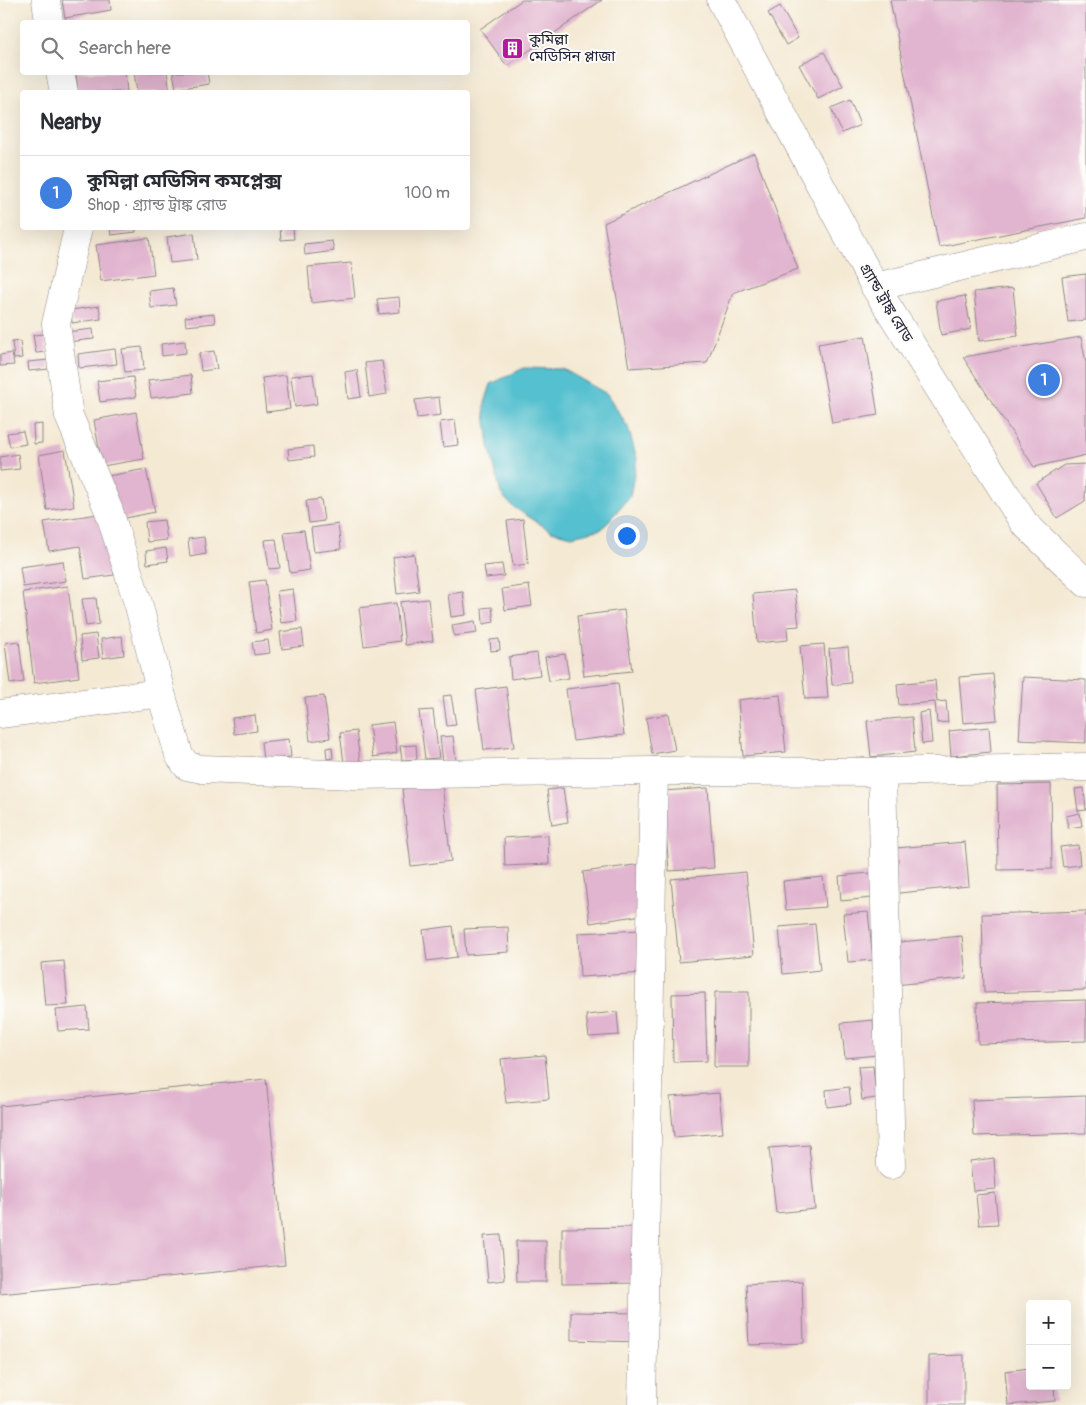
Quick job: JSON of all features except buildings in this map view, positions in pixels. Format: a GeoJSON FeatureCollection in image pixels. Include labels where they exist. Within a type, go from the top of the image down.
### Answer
{"type":"FeatureCollection","features":[{"type":"Feature","properties":{"kind":"main road"},"geometry":{"type":"LineString","coordinates":[[46,0],[49,20]]}},
{"type":"Feature","properties":{"kind":"main road","name":"গ্র্যান্ড ট্রাঙ্ক রোড"},"geometry":{"type":"LineString","coordinates":[[721,0],[875,288],[1024,523],[1086,583]]}},
{"type":"Feature","properties":{"kind":"main road"},"geometry":{"type":"LineString","coordinates":[[61,75],[64,90]]}},
{"type":"Feature","properties":{"kind":"main road"},"geometry":{"type":"LineString","coordinates":[[78,230],[56,324],[69,416],[109,511],[139,606],[179,755],[187,766],[202,769],[354,775],[654,771],[882,772],[1086,767]]}},
{"type":"Feature","properties":{"kind":"main road"},"geometry":{"type":"LineString","coordinates":[[875,288],[1086,237]]}},
{"type":"Feature","properties":{"kind":"main road"},"geometry":{"type":"LineString","coordinates":[[0,714],[161,693]]}},
{"type":"Feature","properties":{"kind":"main road"},"geometry":{"type":"LineString","coordinates":[[642,1405],[654,771]]}},
{"type":"Feature","properties":{"kind":"main road"},"geometry":{"type":"LineString","coordinates":[[882,772],[891,1165]]}},
{"type":"Feature","properties":{"kind":"water"},"geometry":{"type":"Polygon","coordinates":[[[524,368],[563,369],[607,394],[628,427],[637,459],[630,496],[602,529],[572,536],[551,531],[512,506],[501,494],[489,445],[484,406],[491,384],[524,368]]]}},
{"type":"Feature","properties":{"kind":"place","name":"কুমিল্লা মেডিসিন প্লাজা"},"geometry":{"type":"Point","coordinates":[513,48]}},
{"type":"Feature","properties":{"kind":"place","name":"কুমিল্লা মেডিসিন কমপ্লেক্স"},"geometry":{"type":"Point","coordinates":[1044,380]}}]}
